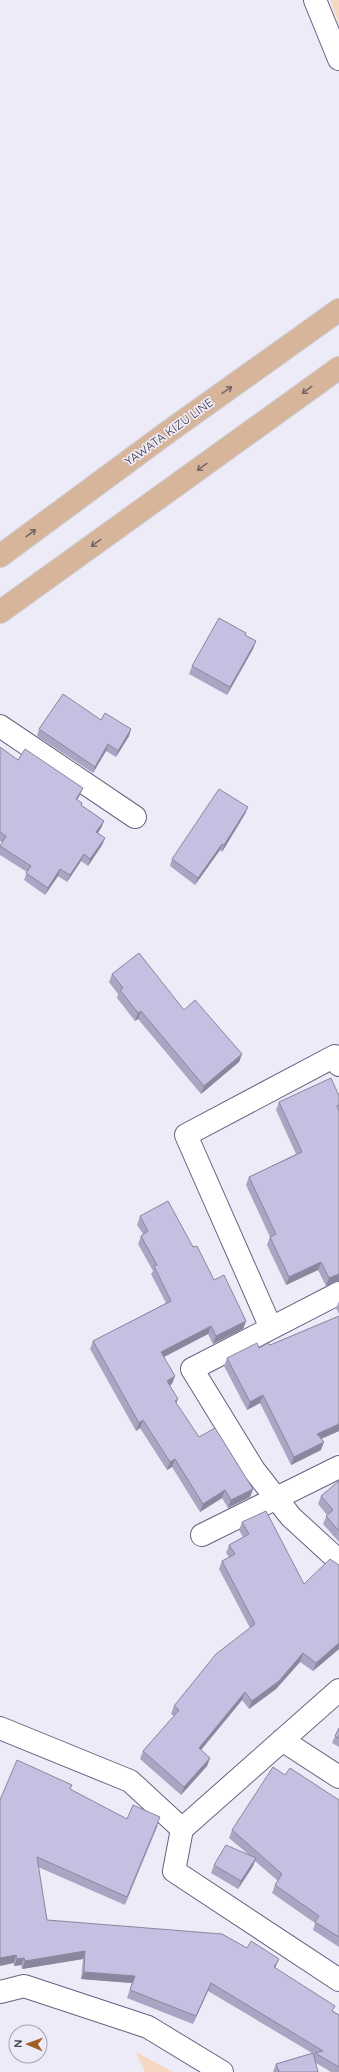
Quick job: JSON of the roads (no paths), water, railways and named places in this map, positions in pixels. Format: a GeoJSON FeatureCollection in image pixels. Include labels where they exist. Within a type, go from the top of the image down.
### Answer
{"type":"FeatureCollection","features":[{"type":"Feature","properties":{"kind":"main road","name":"YAWATA KIZU LINE"},"geometry":{"type":"LineString","coordinates":[[0,556],[168,432],[339,310]]}},
{"type":"Feature","properties":{"kind":"main road"},"geometry":{"type":"LineString","coordinates":[[0,612],[339,368]]}},
{"type":"Feature","properties":{"kind":"street"},"geometry":{"type":"LineString","coordinates":[[315,0],[339,60]]}},
{"type":"Feature","properties":{"kind":"street"},"geometry":{"type":"LineString","coordinates":[[0,726],[135,817]]}},
{"type":"Feature","properties":{"kind":"street"},"geometry":{"type":"LineString","coordinates":[[271,1328],[186,1135],[335,1056],[339,1065]]}},
{"type":"Feature","properties":{"kind":"street"},"geometry":{"type":"LineString","coordinates":[[339,1293],[192,1369],[254,1470],[291,1516],[339,1561]]}},
{"type":"Feature","properties":{"kind":"street"},"geometry":{"type":"LineString","coordinates":[[202,1535],[339,1467]]}},
{"type":"Feature","properties":{"kind":"street"},"geometry":{"type":"LineString","coordinates":[[339,1690],[182,1828],[174,1872],[339,1980]]}},
{"type":"Feature","properties":{"kind":"street"},"geometry":{"type":"LineString","coordinates":[[0,1728],[130,1781],[182,1828]]}},
{"type":"Feature","properties":{"kind":"street"},"geometry":{"type":"LineString","coordinates":[[282,1740],[339,1777]]}},
{"type":"Feature","properties":{"kind":"street"},"geometry":{"type":"LineString","coordinates":[[0,1992],[24,1986],[148,2027],[222,2072]]}}]}
